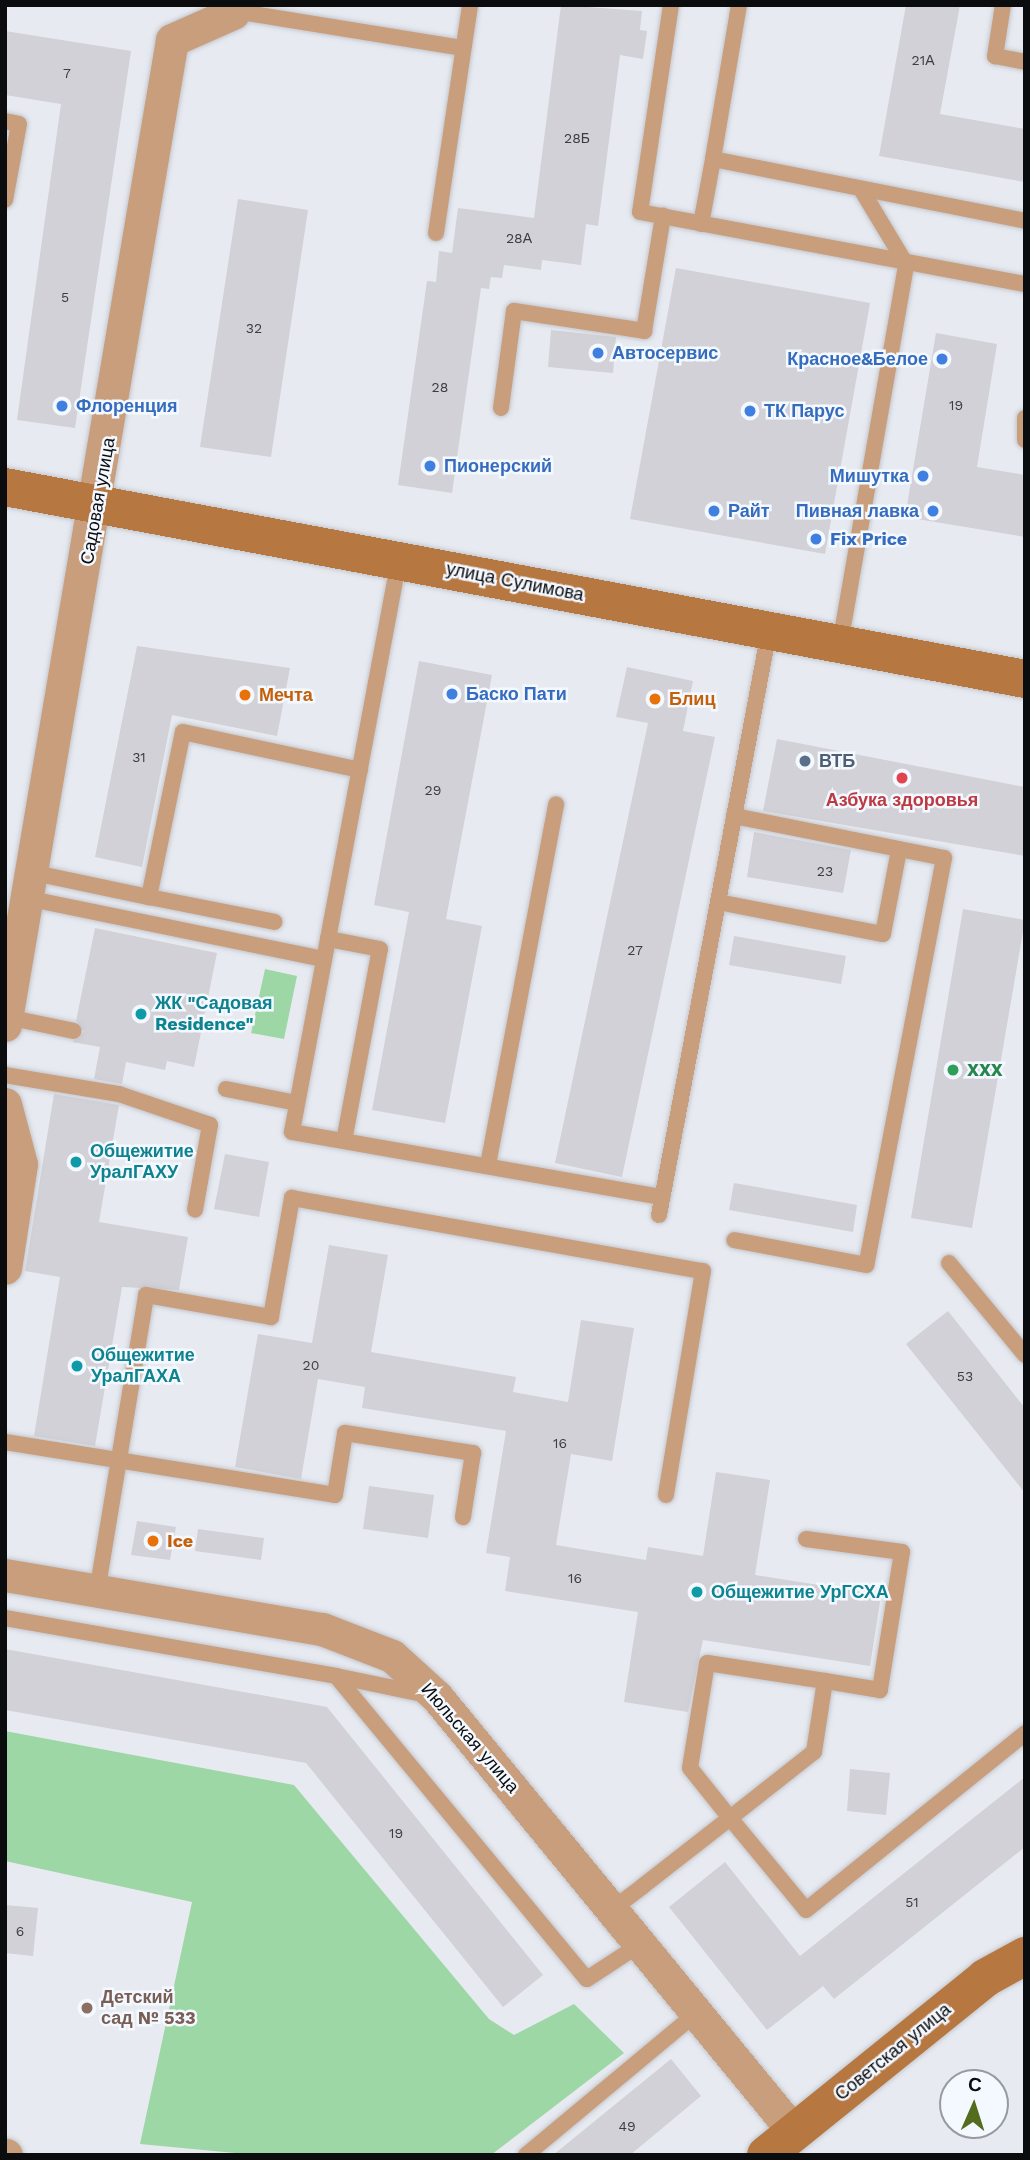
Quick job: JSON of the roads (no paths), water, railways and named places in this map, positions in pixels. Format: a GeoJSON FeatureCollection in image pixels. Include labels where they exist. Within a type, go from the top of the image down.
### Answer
{"type":"FeatureCollection","features":[{"type":"Feature","properties":{"kind":"main road","name":"улица Сулимова"},"geometry":{"type":"LineString","coordinates":[[5,487],[1025,679]]}},
{"type":"Feature","properties":{"kind":"main road","name":"Советская улица"},"geometry":{"type":"LineString","coordinates":[[780,2143],[985,1978],[1025,1956]]}},
{"type":"Feature","properties":{"kind":"street","name":"Садовая улица"},"geometry":{"type":"LineString","coordinates":[[6,1021],[97,503],[172,40],[234,9]]}},
{"type":"Feature","properties":{"kind":"street"},"geometry":{"type":"LineString","coordinates":[[5,1104],[22,1164],[5,1268]]}},
{"type":"Feature","properties":{"kind":"street","name":"Июльская улица"},"geometry":{"type":"LineString","coordinates":[[5,1575],[356,1639],[392,1656],[436,1696],[699,2011],[780,2143]]}},
{"type":"Feature","properties":{"kind":"lane"},"geometry":{"type":"LineString","coordinates":[[436,233],[470,5]]}},
{"type":"Feature","properties":{"kind":"lane"},"geometry":{"type":"LineString","coordinates":[[671,5],[640,212],[906,264],[1025,284]]}},
{"type":"Feature","properties":{"kind":"lane"},"geometry":{"type":"LineString","coordinates":[[701,224],[739,5]]}},
{"type":"Feature","properties":{"kind":"lane"},"geometry":{"type":"LineString","coordinates":[[1003,5],[995,56],[1025,62]]}},
{"type":"Feature","properties":{"kind":"lane"},"geometry":{"type":"LineString","coordinates":[[234,9],[463,48]]}},
{"type":"Feature","properties":{"kind":"lane"},"geometry":{"type":"LineString","coordinates":[[5,121],[19,124],[5,200]]}},
{"type":"Feature","properties":{"kind":"lane"},"geometry":{"type":"LineString","coordinates":[[713,159],[1025,221]]}},
{"type":"Feature","properties":{"kind":"lane"},"geometry":{"type":"LineString","coordinates":[[840,644],[906,264],[861,189]]}},
{"type":"Feature","properties":{"kind":"lane"},"geometry":{"type":"LineString","coordinates":[[500,408],[514,311],[644,331],[663,216]]}},
{"type":"Feature","properties":{"kind":"lane"},"geometry":{"type":"LineString","coordinates":[[1025,418],[1025,440]]}},
{"type":"Feature","properties":{"kind":"lane"},"geometry":{"type":"LineString","coordinates":[[399,560],[292,1132],[662,1197]]}},
{"type":"Feature","properties":{"kind":"lane"},"geometry":{"type":"LineString","coordinates":[[659,1214],[769,631]]}},
{"type":"Feature","properties":{"kind":"lane"},"geometry":{"type":"LineString","coordinates":[[149,897],[183,732],[359,770]]}},
{"type":"Feature","properties":{"kind":"lane"},"geometry":{"type":"LineString","coordinates":[[488,1165],[556,804]]}},
{"type":"Feature","properties":{"kind":"lane"},"geometry":{"type":"LineString","coordinates":[[734,816],[944,858],[866,1265],[734,1240]]}},
{"type":"Feature","properties":{"kind":"lane"},"geometry":{"type":"LineString","coordinates":[[718,902],[883,933],[900,850]]}},
{"type":"Feature","properties":{"kind":"lane"},"geometry":{"type":"LineString","coordinates":[[28,885],[149,897],[275,922]]}},
{"type":"Feature","properties":{"kind":"lane"},"geometry":{"type":"LineString","coordinates":[[28,885],[184,938],[324,959]]}},
{"type":"Feature","properties":{"kind":"lane"},"geometry":{"type":"LineString","coordinates":[[328,939],[380,949],[344,1142]]}},
{"type":"Feature","properties":{"kind":"lane"},"geometry":{"type":"LineString","coordinates":[[6,1021],[74,1031]]}},
{"type":"Feature","properties":{"kind":"lane"},"geometry":{"type":"LineString","coordinates":[[5,1075],[119,1094],[210,1125],[195,1210]]}},
{"type":"Feature","properties":{"kind":"lane"},"geometry":{"type":"LineString","coordinates":[[226,1089],[297,1103]]}},
{"type":"Feature","properties":{"kind":"lane"},"geometry":{"type":"LineString","coordinates":[[97,1592],[146,1295],[271,1317],[292,1198],[703,1271],[666,1495]]}},
{"type":"Feature","properties":{"kind":"lane"},"geometry":{"type":"LineString","coordinates":[[949,1264],[1025,1355]]}},
{"type":"Feature","properties":{"kind":"lane"},"geometry":{"type":"LineString","coordinates":[[5,1442],[335,1495],[345,1433],[473,1453],[463,1517]]}},
{"type":"Feature","properties":{"kind":"lane"},"geometry":{"type":"LineString","coordinates":[[806,1539],[902,1552],[880,1689],[707,1662],[690,1768],[806,1910],[1025,1733]]}},
{"type":"Feature","properties":{"kind":"lane"},"geometry":{"type":"LineString","coordinates":[[5,1618],[436,1696]]}},
{"type":"Feature","properties":{"kind":"lane"},"geometry":{"type":"LineString","coordinates":[[337,1676],[587,1979],[642,1942]]}},
{"type":"Feature","properties":{"kind":"lane"},"geometry":{"type":"LineString","coordinates":[[614,1908],[814,1752],[825,1681]]}},
{"type":"Feature","properties":{"kind":"lane"},"geometry":{"type":"LineString","coordinates":[[526,2155],[699,2011]]}},
{"type":"Feature","properties":{"kind":"place","name":"Автосервис"},"geometry":{"type":"Point","coordinates":[598,353]}},
{"type":"Feature","properties":{"kind":"place","name":"Красное&Белое"},"geometry":{"type":"Point","coordinates":[942,359]}},
{"type":"Feature","properties":{"kind":"place","name":"Флоренция"},"geometry":{"type":"Point","coordinates":[62,406]}},
{"type":"Feature","properties":{"kind":"place","name":"ТК Парус"},"geometry":{"type":"Point","coordinates":[750,411]}},
{"type":"Feature","properties":{"kind":"place","name":"Пионерский"},"geometry":{"type":"Point","coordinates":[430,466]}},
{"type":"Feature","properties":{"kind":"place","name":"Мишутка"},"geometry":{"type":"Point","coordinates":[923,476]}},
{"type":"Feature","properties":{"kind":"place","name":"Райт"},"geometry":{"type":"Point","coordinates":[714,511]}},
{"type":"Feature","properties":{"kind":"place","name":"Пивная лавка"},"geometry":{"type":"Point","coordinates":[933,511]}},
{"type":"Feature","properties":{"kind":"place","name":"Fix Price"},"geometry":{"type":"Point","coordinates":[816,539]}},
{"type":"Feature","properties":{"kind":"place","name":"Баско Пати"},"geometry":{"type":"Point","coordinates":[452,694]}},
{"type":"Feature","properties":{"kind":"place","name":"Мечта"},"geometry":{"type":"Point","coordinates":[245,695]}},
{"type":"Feature","properties":{"kind":"place","name":"Блиц"},"geometry":{"type":"Point","coordinates":[655,699]}},
{"type":"Feature","properties":{"kind":"place","name":"ВТБ"},"geometry":{"type":"Point","coordinates":[805,761]}},
{"type":"Feature","properties":{"kind":"place","name":"Азбука здоровья"},"geometry":{"type":"Point","coordinates":[902,778]}},
{"type":"Feature","properties":{"kind":"place","name":"ЖК \"Садовая Residence\""},"geometry":{"type":"Point","coordinates":[141,1014]}},
{"type":"Feature","properties":{"kind":"place","name":"XXX"},"geometry":{"type":"Point","coordinates":[953,1070]}},
{"type":"Feature","properties":{"kind":"place","name":"Общежитие УралГАХУ"},"geometry":{"type":"Point","coordinates":[76,1162]}},
{"type":"Feature","properties":{"kind":"place","name":"Общежитие УралГАХА"},"geometry":{"type":"Point","coordinates":[77,1366]}},
{"type":"Feature","properties":{"kind":"place","name":"Ice"},"geometry":{"type":"Point","coordinates":[153,1541]}},
{"type":"Feature","properties":{"kind":"place","name":"Общежитие УрГСХА"},"geometry":{"type":"Point","coordinates":[697,1592]}},
{"type":"Feature","properties":{"kind":"place","name":"Детский сад № 533"},"geometry":{"type":"Point","coordinates":[87,2008]}}]}
